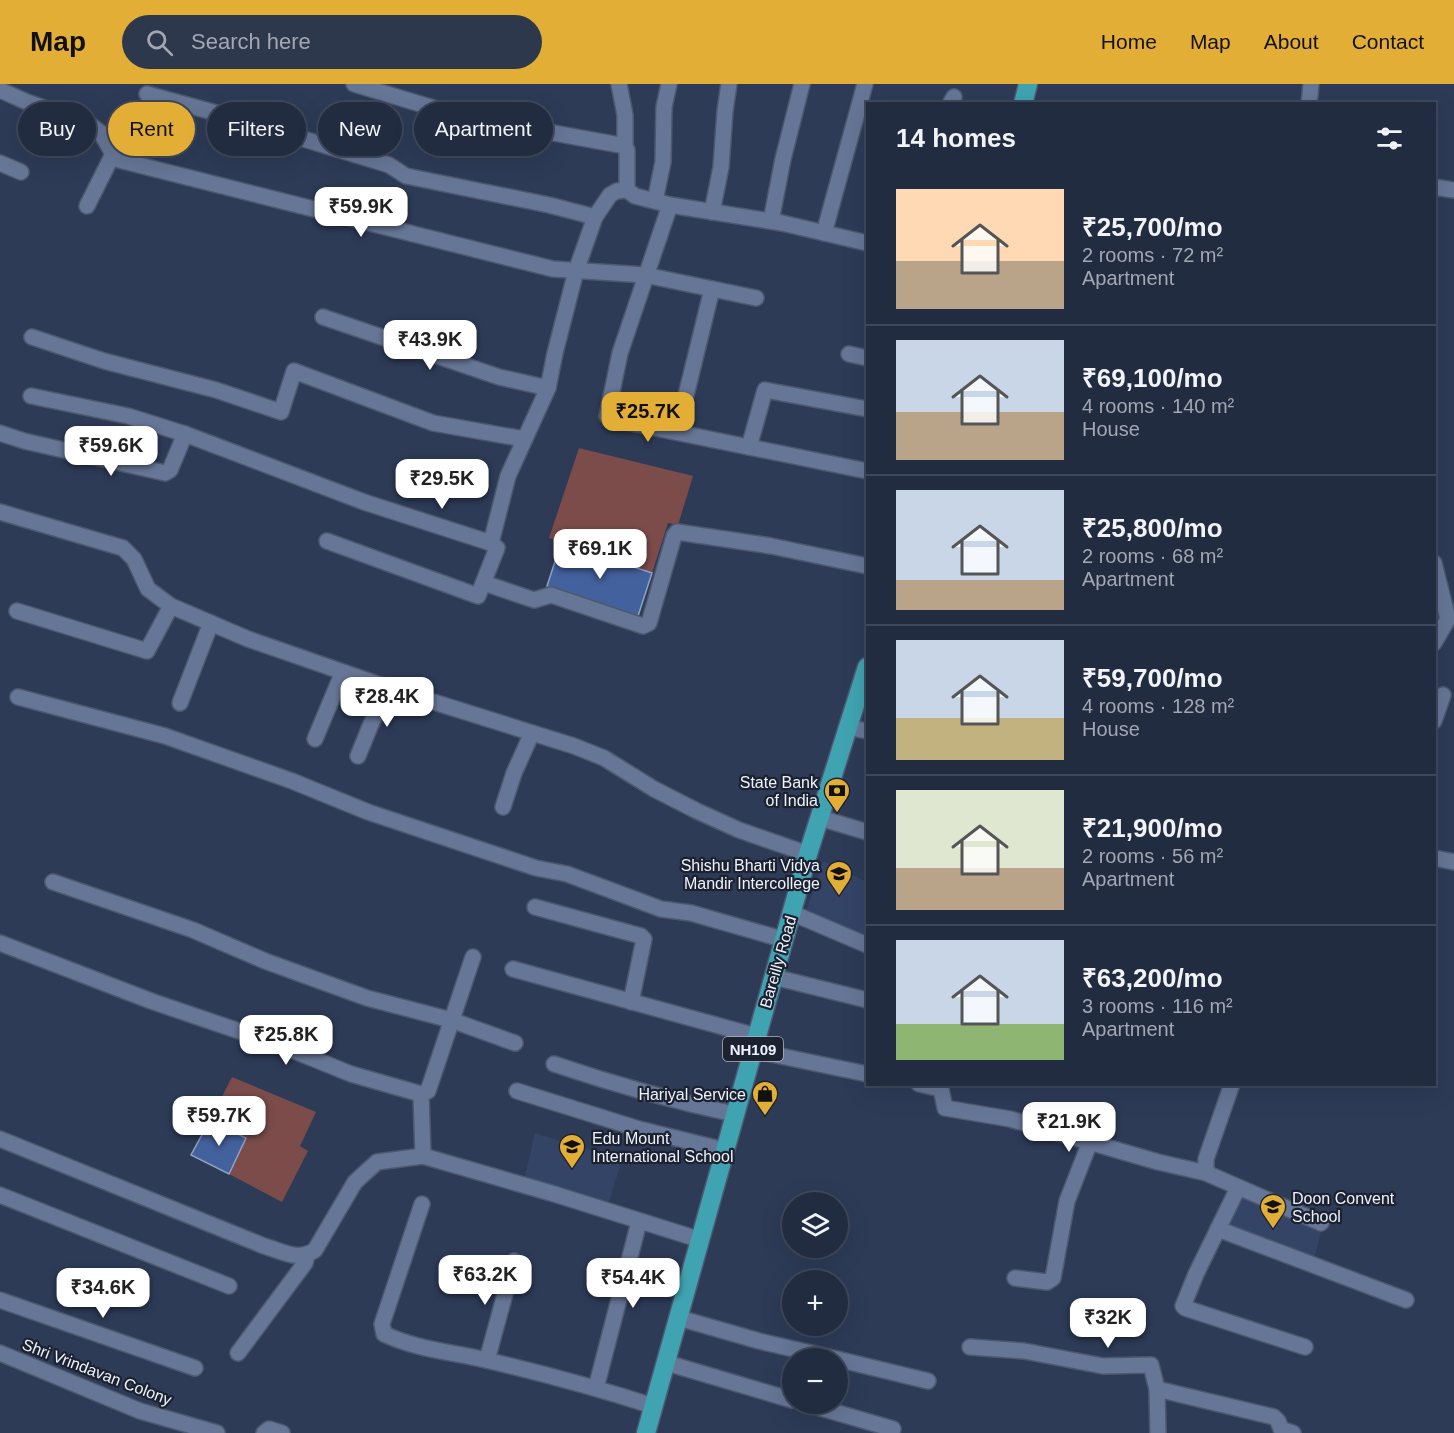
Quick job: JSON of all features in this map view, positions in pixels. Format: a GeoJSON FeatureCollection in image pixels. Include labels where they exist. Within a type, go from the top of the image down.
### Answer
{"type":"FeatureCollection","features":[{"type":"Feature","properties":{"kind":"highway","name":"Bareilly Road"},"geometry":{"type":"LineString","coordinates":[[646,1433],[808,854],[866,670]]}},
{"type":"Feature","properties":{"kind":"street"},"geometry":{"type":"LineString","coordinates":[[354,84],[460,116],[625,146]]}},
{"type":"Feature","properties":{"kind":"street"},"geometry":{"type":"LineString","coordinates":[[620,84],[625,115],[627,190]]}},
{"type":"Feature","properties":{"kind":"street"},"geometry":{"type":"LineString","coordinates":[[669,84],[664,107],[662,203],[645,275],[620,353],[607,416],[610,419],[866,471]]}},
{"type":"Feature","properties":{"kind":"street"},"geometry":{"type":"LineString","coordinates":[[712,212],[722,167],[729,84]]}},
{"type":"Feature","properties":{"kind":"street"},"geometry":{"type":"LineString","coordinates":[[771,221],[783,159],[802,84]]}},
{"type":"Feature","properties":{"kind":"street"},"geometry":{"type":"LineString","coordinates":[[824,233],[865,84]]}},
{"type":"Feature","properties":{"kind":"street"},"geometry":{"type":"LineString","coordinates":[[1309,102],[1311,84]]}},
{"type":"Feature","properties":{"kind":"street"},"geometry":{"type":"LineString","coordinates":[[0,90],[89,124],[101,133],[108,145]]}},
{"type":"Feature","properties":{"kind":"street"},"geometry":{"type":"LineString","coordinates":[[147,94],[389,165],[406,176],[549,205],[595,217]]}},
{"type":"Feature","properties":{"kind":"street"},"geometry":{"type":"LineString","coordinates":[[87,206],[112,156]]}},
{"type":"Feature","properties":{"kind":"street"},"geometry":{"type":"LineString","coordinates":[[115,156],[118,160],[553,269],[645,275],[756,298]]}},
{"type":"Feature","properties":{"kind":"street"},"geometry":{"type":"LineString","coordinates":[[0,163],[21,172]]}},
{"type":"Feature","properties":{"kind":"street"},"geometry":{"type":"LineString","coordinates":[[1436,187],[1454,190]]}},
{"type":"Feature","properties":{"kind":"street"},"geometry":{"type":"LineString","coordinates":[[491,543],[508,476],[548,388],[576,270],[595,217],[610,195],[617,191],[627,190],[635,196],[662,203],[771,221],[866,243]]}},
{"type":"Feature","properties":{"kind":"street"},"geometry":{"type":"LineString","coordinates":[[677,432],[712,289]]}},
{"type":"Feature","properties":{"kind":"street"},"geometry":{"type":"LineString","coordinates":[[323,317],[499,377],[548,388]]}},
{"type":"Feature","properties":{"kind":"street"},"geometry":{"type":"LineString","coordinates":[[32,337],[104,361],[216,390],[281,412],[294,371],[433,423],[524,439]]}},
{"type":"Feature","properties":{"kind":"street"},"geometry":{"type":"LineString","coordinates":[[849,354],[866,358]]}},
{"type":"Feature","properties":{"kind":"street"},"geometry":{"type":"LineString","coordinates":[[749,447],[765,390],[866,409]]}},
{"type":"Feature","properties":{"kind":"street"},"geometry":{"type":"LineString","coordinates":[[31,396],[128,416],[185,434],[364,502],[491,543],[497,548],[478,596],[327,541]]}},
{"type":"Feature","properties":{"kind":"street"},"geometry":{"type":"LineString","coordinates":[[0,433],[24,441],[165,473],[170,470],[185,434]]}},
{"type":"Feature","properties":{"kind":"street"},"geometry":{"type":"LineString","coordinates":[[0,512],[123,548],[135,559],[148,589],[171,606],[248,639],[389,688],[574,746],[604,758],[697,812],[739,830],[808,854]]}},
{"type":"Feature","properties":{"kind":"street"},"geometry":{"type":"LineString","coordinates":[[484,583],[534,600],[550,595],[643,626],[649,623],[677,532],[771,546],[866,566]]}},
{"type":"Feature","properties":{"kind":"street"},"geometry":{"type":"LineString","coordinates":[[1436,571],[1448,619],[1436,640]]}},
{"type":"Feature","properties":{"kind":"street"},"geometry":{"type":"LineString","coordinates":[[17,611],[147,651],[171,606]]}},
{"type":"Feature","properties":{"kind":"street"},"geometry":{"type":"LineString","coordinates":[[1436,612],[1448,619]]}},
{"type":"Feature","properties":{"kind":"street"},"geometry":{"type":"LineString","coordinates":[[180,703],[211,623]]}},
{"type":"Feature","properties":{"kind":"street"},"geometry":{"type":"LineString","coordinates":[[315,739],[343,672]]}},
{"type":"Feature","properties":{"kind":"street"},"geometry":{"type":"LineString","coordinates":[[358,756],[371,723],[389,688]]}},
{"type":"Feature","properties":{"kind":"street"},"geometry":{"type":"LineString","coordinates":[[1436,715],[1443,695]]}},
{"type":"Feature","properties":{"kind":"street"},"geometry":{"type":"LineString","coordinates":[[18,697],[165,736],[292,781],[368,812],[536,868],[567,874],[662,909],[691,913],[785,940]]}},
{"type":"Feature","properties":{"kind":"street"},"geometry":{"type":"LineString","coordinates":[[848,726],[866,731]]}},
{"type":"Feature","properties":{"kind":"street"},"geometry":{"type":"LineString","coordinates":[[503,807],[514,773],[532,733]]}},
{"type":"Feature","properties":{"kind":"street"},"geometry":{"type":"LineString","coordinates":[[820,818],[866,832]]}},
{"type":"Feature","properties":{"kind":"street"},"geometry":{"type":"LineString","coordinates":[[1436,858],[1454,862]]}},
{"type":"Feature","properties":{"kind":"street"},"geometry":{"type":"LineString","coordinates":[[53,882],[193,930],[265,961],[367,998],[451,1020],[515,1043]]}},
{"type":"Feature","properties":{"kind":"street"},"geometry":{"type":"LineString","coordinates":[[535,907],[641,936],[644,939],[631,1002]]}},
{"type":"Feature","properties":{"kind":"street"},"geometry":{"type":"LineString","coordinates":[[792,913],[866,945]]}},
{"type":"Feature","properties":{"kind":"street"},"geometry":{"type":"LineString","coordinates":[[0,943],[151,1001],[277,1044],[351,1074],[421,1094],[428,1091],[473,957]]}},
{"type":"Feature","properties":{"kind":"street"},"geometry":{"type":"LineString","coordinates":[[513,969],[631,1002],[754,1043],[866,1074]]}},
{"type":"Feature","properties":{"kind":"street"},"geometry":{"type":"LineString","coordinates":[[774,977],[866,1000]]}},
{"type":"Feature","properties":{"kind":"street"},"geometry":{"type":"LineString","coordinates":[[554,1064],[619,1086],[681,1103],[734,1114]]}},
{"type":"Feature","properties":{"kind":"street"},"geometry":{"type":"LineString","coordinates":[[928,1086],[941,1089],[945,1108],[1010,1119],[1158,1162],[1206,1173],[1321,1223]]}},
{"type":"Feature","properties":{"kind":"street"},"geometry":{"type":"LineString","coordinates":[[1206,1173],[1206,1159],[1231,1086]]}},
{"type":"Feature","properties":{"kind":"street"},"geometry":{"type":"LineString","coordinates":[[517,1091],[639,1129],[724,1150]]}},
{"type":"Feature","properties":{"kind":"street"},"geometry":{"type":"LineString","coordinates":[[421,1094],[423,1156]]}},
{"type":"Feature","properties":{"kind":"street"},"geometry":{"type":"LineString","coordinates":[[0,1139],[264,1246],[299,1256],[307,1256],[315,1250],[356,1182],[377,1162],[423,1156],[701,1240]]}},
{"type":"Feature","properties":{"kind":"street"},"geometry":{"type":"LineString","coordinates":[[1014,1278],[1047,1282],[1053,1278],[1067,1201],[1090,1142]]}},
{"type":"Feature","properties":{"kind":"street"},"geometry":{"type":"LineString","coordinates":[[1238,1188],[1183,1306],[1305,1347]]}},
{"type":"Feature","properties":{"kind":"street"},"geometry":{"type":"LineString","coordinates":[[0,1195],[229,1286]]}},
{"type":"Feature","properties":{"kind":"street"},"geometry":{"type":"LineString","coordinates":[[422,1204],[382,1324],[384,1334],[402,1342],[487,1360],[596,1388],[653,1406]]}},
{"type":"Feature","properties":{"kind":"street"},"geometry":{"type":"LineString","coordinates":[[596,1388],[639,1222]]}},
{"type":"Feature","properties":{"kind":"street"},"geometry":{"type":"LineString","coordinates":[[1218,1229],[1406,1300]]}},
{"type":"Feature","properties":{"kind":"street"},"geometry":{"type":"LineString","coordinates":[[238,1353],[305,1263],[307,1256]]}},
{"type":"Feature","properties":{"kind":"street"},"geometry":{"type":"LineString","coordinates":[[487,1360],[514,1262]]}},
{"type":"Feature","properties":{"kind":"street"},"geometry":{"type":"LineString","coordinates":[[0,1299],[195,1368]]}},
{"type":"Feature","properties":{"kind":"street"},"geometry":{"type":"LineString","coordinates":[[679,1318],[789,1348]]}},
{"type":"Feature","properties":{"kind":"street"},"geometry":{"type":"LineString","coordinates":[[970,1347],[1024,1351],[1103,1366],[1151,1365],[1156,1389],[1158,1433]]}},
{"type":"Feature","properties":{"kind":"street","name":"Shri Vrindavan Colony"},"geometry":{"type":"LineString","coordinates":[[0,1353],[140,1411],[217,1433]]}},
{"type":"Feature","properties":{"kind":"street"},"geometry":{"type":"LineString","coordinates":[[848,1362],[928,1381]]}},
{"type":"Feature","properties":{"kind":"street"},"geometry":{"type":"LineString","coordinates":[[666,1363],[782,1397]]}},
{"type":"Feature","properties":{"kind":"street"},"geometry":{"type":"LineString","coordinates":[[1156,1389],[1274,1417],[1281,1429],[1293,1433]]}},
{"type":"Feature","properties":{"kind":"street"},"geometry":{"type":"LineString","coordinates":[[841,1414],[892,1429]]}},
{"type":"Feature","properties":{"kind":"street"},"geometry":{"type":"LineString","coordinates":[[264,1433],[269,1429],[282,1433]]}},
{"type":"Feature","properties":{"kind":"shaded area"},"geometry":{"type":"Polygon","coordinates":[[[579,448],[693,476],[678,525],[668,523],[652,573],[549,538],[579,448]]]}},
{"type":"Feature","properties":{"kind":"shaded area","name":"Shishu Bharti Vidya Mandir Intercollege"},"geometry":{"type":"Polygon","coordinates":[[[823,861],[866,882],[866,937],[806,912],[823,861]]]}},
{"type":"Feature","properties":{"kind":"shaded area"},"geometry":{"type":"Polygon","coordinates":[[[232,1077],[316,1112],[300,1146],[308,1151],[282,1202],[229,1174],[245,1138],[210,1120],[232,1077]]]}},
{"type":"Feature","properties":{"kind":"shaded area","name":"Edu Mount International School"},"geometry":{"type":"Polygon","coordinates":[[[535,1133],[622,1160],[607,1208],[524,1180],[535,1133]]]}},
{"type":"Feature","properties":{"kind":"shaded area","name":"Doon Convent School"},"geometry":{"type":"Polygon","coordinates":[[[1243,1195],[1322,1228],[1313,1263],[1224,1232],[1243,1195]]]}},
{"type":"Feature","properties":{"kind":"building"},"geometry":{"type":"Polygon","coordinates":[[[561,543],[652,573],[638,616],[547,586],[561,543]]]}},
{"type":"Feature","properties":{"kind":"building"},"geometry":{"type":"Polygon","coordinates":[[[210,1120],[246,1138],[229,1174],[191,1155],[210,1120]]]}},
{"type":"Feature","properties":{"kind":"place","name":"State Bank of India"},"geometry":{"type":"Point","coordinates":[837,814]}},
{"type":"Feature","properties":{"kind":"place","name":"Shishu Bharti Vidya Mandir Intercollege"},"geometry":{"type":"Point","coordinates":[839,897]}},
{"type":"Feature","properties":{"kind":"place","name":"Hariyal Service"},"geometry":{"type":"Point","coordinates":[765,1117]}},
{"type":"Feature","properties":{"kind":"place","name":"Edu Mount International School"},"geometry":{"type":"Point","coordinates":[572,1170]}},
{"type":"Feature","properties":{"kind":"place","name":"Doon Convent School"},"geometry":{"type":"Point","coordinates":[1273,1230]}}]}
